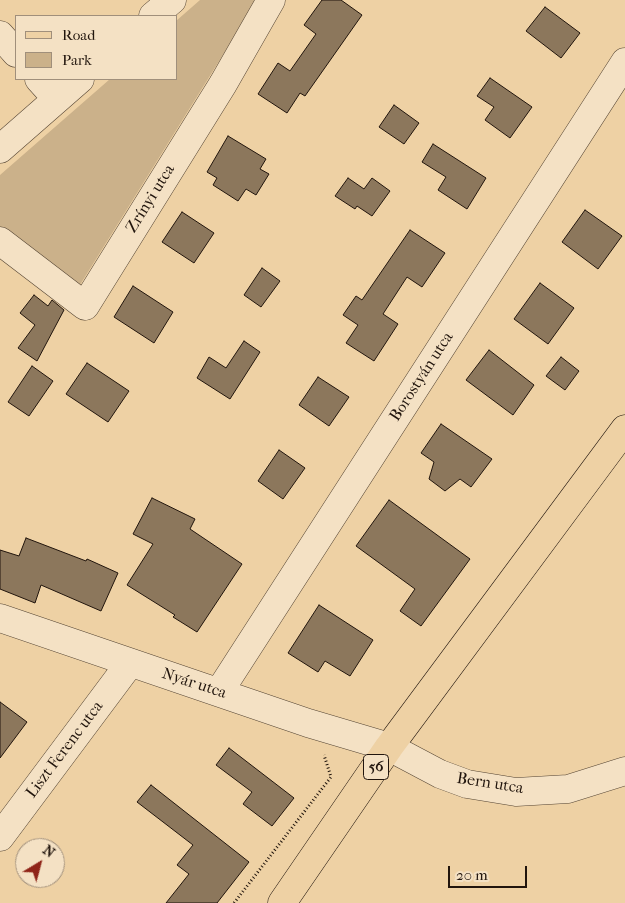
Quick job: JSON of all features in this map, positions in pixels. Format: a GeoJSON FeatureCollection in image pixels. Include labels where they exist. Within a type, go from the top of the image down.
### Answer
{"type":"FeatureCollection","features":[{"type":"Feature","properties":{"kind":"main road","name":"56"},"geometry":{"type":"LineString","coordinates":[[282,903],[389,747],[625,429]]}},
{"type":"Feature","properties":{"kind":"street"},"geometry":{"type":"LineString","coordinates":[[154,15],[172,0]]}},
{"type":"Feature","properties":{"kind":"street","name":"Zrínyi utca"},"geometry":{"type":"LineString","coordinates":[[0,241],[85,306],[224,84],[270,0]]}},
{"type":"Feature","properties":{"kind":"street"},"geometry":{"type":"LineString","coordinates":[[0,35],[15,52]]}},
{"type":"Feature","properties":{"kind":"street","name":"Borostyán utca"},"geometry":{"type":"LineString","coordinates":[[219,692],[625,62]]}},
{"type":"Feature","properties":{"kind":"street"},"geometry":{"type":"LineString","coordinates":[[40,80],[57,99]]}},
{"type":"Feature","properties":{"kind":"street"},"geometry":{"type":"LineString","coordinates":[[0,148],[79,80]]}},
{"type":"Feature","properties":{"kind":"street","name":"Nyár utca"},"geometry":{"type":"LineString","coordinates":[[0,618],[130,663],[389,747]]}},
{"type":"Feature","properties":{"kind":"street","name":"Liszt Ferenc utca"},"geometry":{"type":"LineString","coordinates":[[0,837],[130,663]]}},
{"type":"Feature","properties":{"kind":"street","name":"Bern utca"},"geometry":{"type":"LineString","coordinates":[[389,747],[440,774],[467,784],[516,792],[568,789],[625,771]]}},
{"type":"Feature","properties":{"kind":"path"},"geometry":{"type":"LineString","coordinates":[[234,903],[331,777],[314,724]]}},
{"type":"Feature","properties":{"kind":"green space"},"geometry":{"type":"Polygon","coordinates":[[[200,0],[257,0],[78,288],[0,228],[0,175],[109,80],[178,80],[178,19],[200,0]]]}},
{"type":"Feature","properties":{"kind":"building"},"geometry":{"type":"Polygon","coordinates":[[[322,0],[341,0],[362,15],[305,96],[300,93],[287,113],[258,94],[278,63],[290,71],[316,34],[304,25],[322,0]]]}},
{"type":"Feature","properties":{"kind":"building"},"geometry":{"type":"Polygon","coordinates":[[[545,7],[580,33],[561,58],[526,31],[545,7]]]}},
{"type":"Feature","properties":{"kind":"building"},"geometry":{"type":"Polygon","coordinates":[[[490,78],[532,107],[510,138],[485,120],[494,107],[477,96],[490,78]]]}},
{"type":"Feature","properties":{"kind":"building"},"geometry":{"type":"Polygon","coordinates":[[[394,105],[419,123],[404,144],[379,127],[394,105]]]}},
{"type":"Feature","properties":{"kind":"building"},"geometry":{"type":"Polygon","coordinates":[[[228,136],[266,159],[260,169],[269,174],[256,195],[246,189],[238,201],[213,185],[217,178],[207,172],[228,136]]]}},
{"type":"Feature","properties":{"kind":"building"},"geometry":{"type":"Polygon","coordinates":[[[433,144],[486,178],[467,209],[438,190],[446,177],[422,162],[433,144]]]}},
{"type":"Feature","properties":{"kind":"building"},"geometry":{"type":"Polygon","coordinates":[[[348,178],[364,189],[372,178],[390,191],[372,216],[357,206],[355,209],[335,196],[348,178]]]}},
{"type":"Feature","properties":{"kind":"building"},"geometry":{"type":"Polygon","coordinates":[[[585,210],[622,236],[598,269],[562,242],[585,210]]]}},
{"type":"Feature","properties":{"kind":"building"},"geometry":{"type":"Polygon","coordinates":[[[182,212],[214,233],[194,263],[162,242],[182,212]]]}},
{"type":"Feature","properties":{"kind":"building"},"geometry":{"type":"Polygon","coordinates":[[[410,230],[445,253],[422,287],[407,277],[383,314],[398,324],[374,361],[346,343],[358,325],[343,315],[356,296],[362,300],[410,230]]]}},
{"type":"Feature","properties":{"kind":"building"},"geometry":{"type":"Polygon","coordinates":[[[262,268],[280,281],[261,307],[244,295],[262,268]]]}},
{"type":"Feature","properties":{"kind":"building"},"geometry":{"type":"Polygon","coordinates":[[[540,283],[574,308],[548,344],[514,319],[540,283]]]}},
{"type":"Feature","properties":{"kind":"building"},"geometry":{"type":"Polygon","coordinates":[[[133,286],[173,312],[154,343],[114,317],[133,286]]]}},
{"type":"Feature","properties":{"kind":"building"},"geometry":{"type":"Polygon","coordinates":[[[34,295],[48,306],[52,300],[64,310],[37,361],[18,348],[35,325],[20,313],[34,295]]]}},
{"type":"Feature","properties":{"kind":"building"},"geometry":{"type":"Polygon","coordinates":[[[244,341],[260,352],[230,399],[197,378],[209,357],[226,368],[244,341]]]}},
{"type":"Feature","properties":{"kind":"building"},"geometry":{"type":"Polygon","coordinates":[[[489,350],[534,385],[513,415],[466,380],[489,350]]]}},
{"type":"Feature","properties":{"kind":"building"},"geometry":{"type":"Polygon","coordinates":[[[561,357],[579,371],[565,390],[546,376],[561,357]]]}},
{"type":"Feature","properties":{"kind":"building"},"geometry":{"type":"Polygon","coordinates":[[[87,363],[129,391],[108,422],[66,394],[87,363]]]}},
{"type":"Feature","properties":{"kind":"building"},"geometry":{"type":"Polygon","coordinates":[[[32,366],[53,381],[29,416],[8,402],[32,366]]]}},
{"type":"Feature","properties":{"kind":"building"},"geometry":{"type":"Polygon","coordinates":[[[318,377],[349,397],[329,426],[299,405],[318,377]]]}},
{"type":"Feature","properties":{"kind":"building"},"geometry":{"type":"Polygon","coordinates":[[[441,424],[492,459],[471,487],[460,479],[445,491],[429,479],[434,462],[421,453],[441,424]]]}},
{"type":"Feature","properties":{"kind":"building"},"geometry":{"type":"Polygon","coordinates":[[[279,450],[305,468],[283,499],[258,481],[279,450]]]}},
{"type":"Feature","properties":{"kind":"building"},"geometry":{"type":"Polygon","coordinates":[[[152,498],[195,519],[190,529],[242,564],[197,632],[173,617],[175,615],[127,585],[153,544],[133,534],[152,498]]]}},
{"type":"Feature","properties":{"kind":"building"},"geometry":{"type":"Polygon","coordinates":[[[389,500],[470,559],[421,626],[400,611],[415,589],[356,546],[389,500]]]}},
{"type":"Feature","properties":{"kind":"building"},"geometry":{"type":"Polygon","coordinates":[[[26,538],[86,561],[87,559],[118,573],[101,611],[41,585],[35,603],[0,589],[0,550],[19,556],[26,538]]]}},
{"type":"Feature","properties":{"kind":"building"},"geometry":{"type":"Polygon","coordinates":[[[319,605],[373,640],[350,676],[325,661],[318,672],[288,653],[319,605]]]}},
{"type":"Feature","properties":{"kind":"building"},"geometry":{"type":"Polygon","coordinates":[[[0,702],[27,722],[0,758],[0,702]]]}},
{"type":"Feature","properties":{"kind":"building"},"geometry":{"type":"Polygon","coordinates":[[[229,748],[294,798],[272,826],[243,804],[252,792],[216,765],[229,748]]]}},
{"type":"Feature","properties":{"kind":"building"},"geometry":{"type":"Polygon","coordinates":[[[151,785],[249,862],[217,903],[166,903],[189,874],[177,865],[193,845],[137,802],[151,785]]]}}]}
